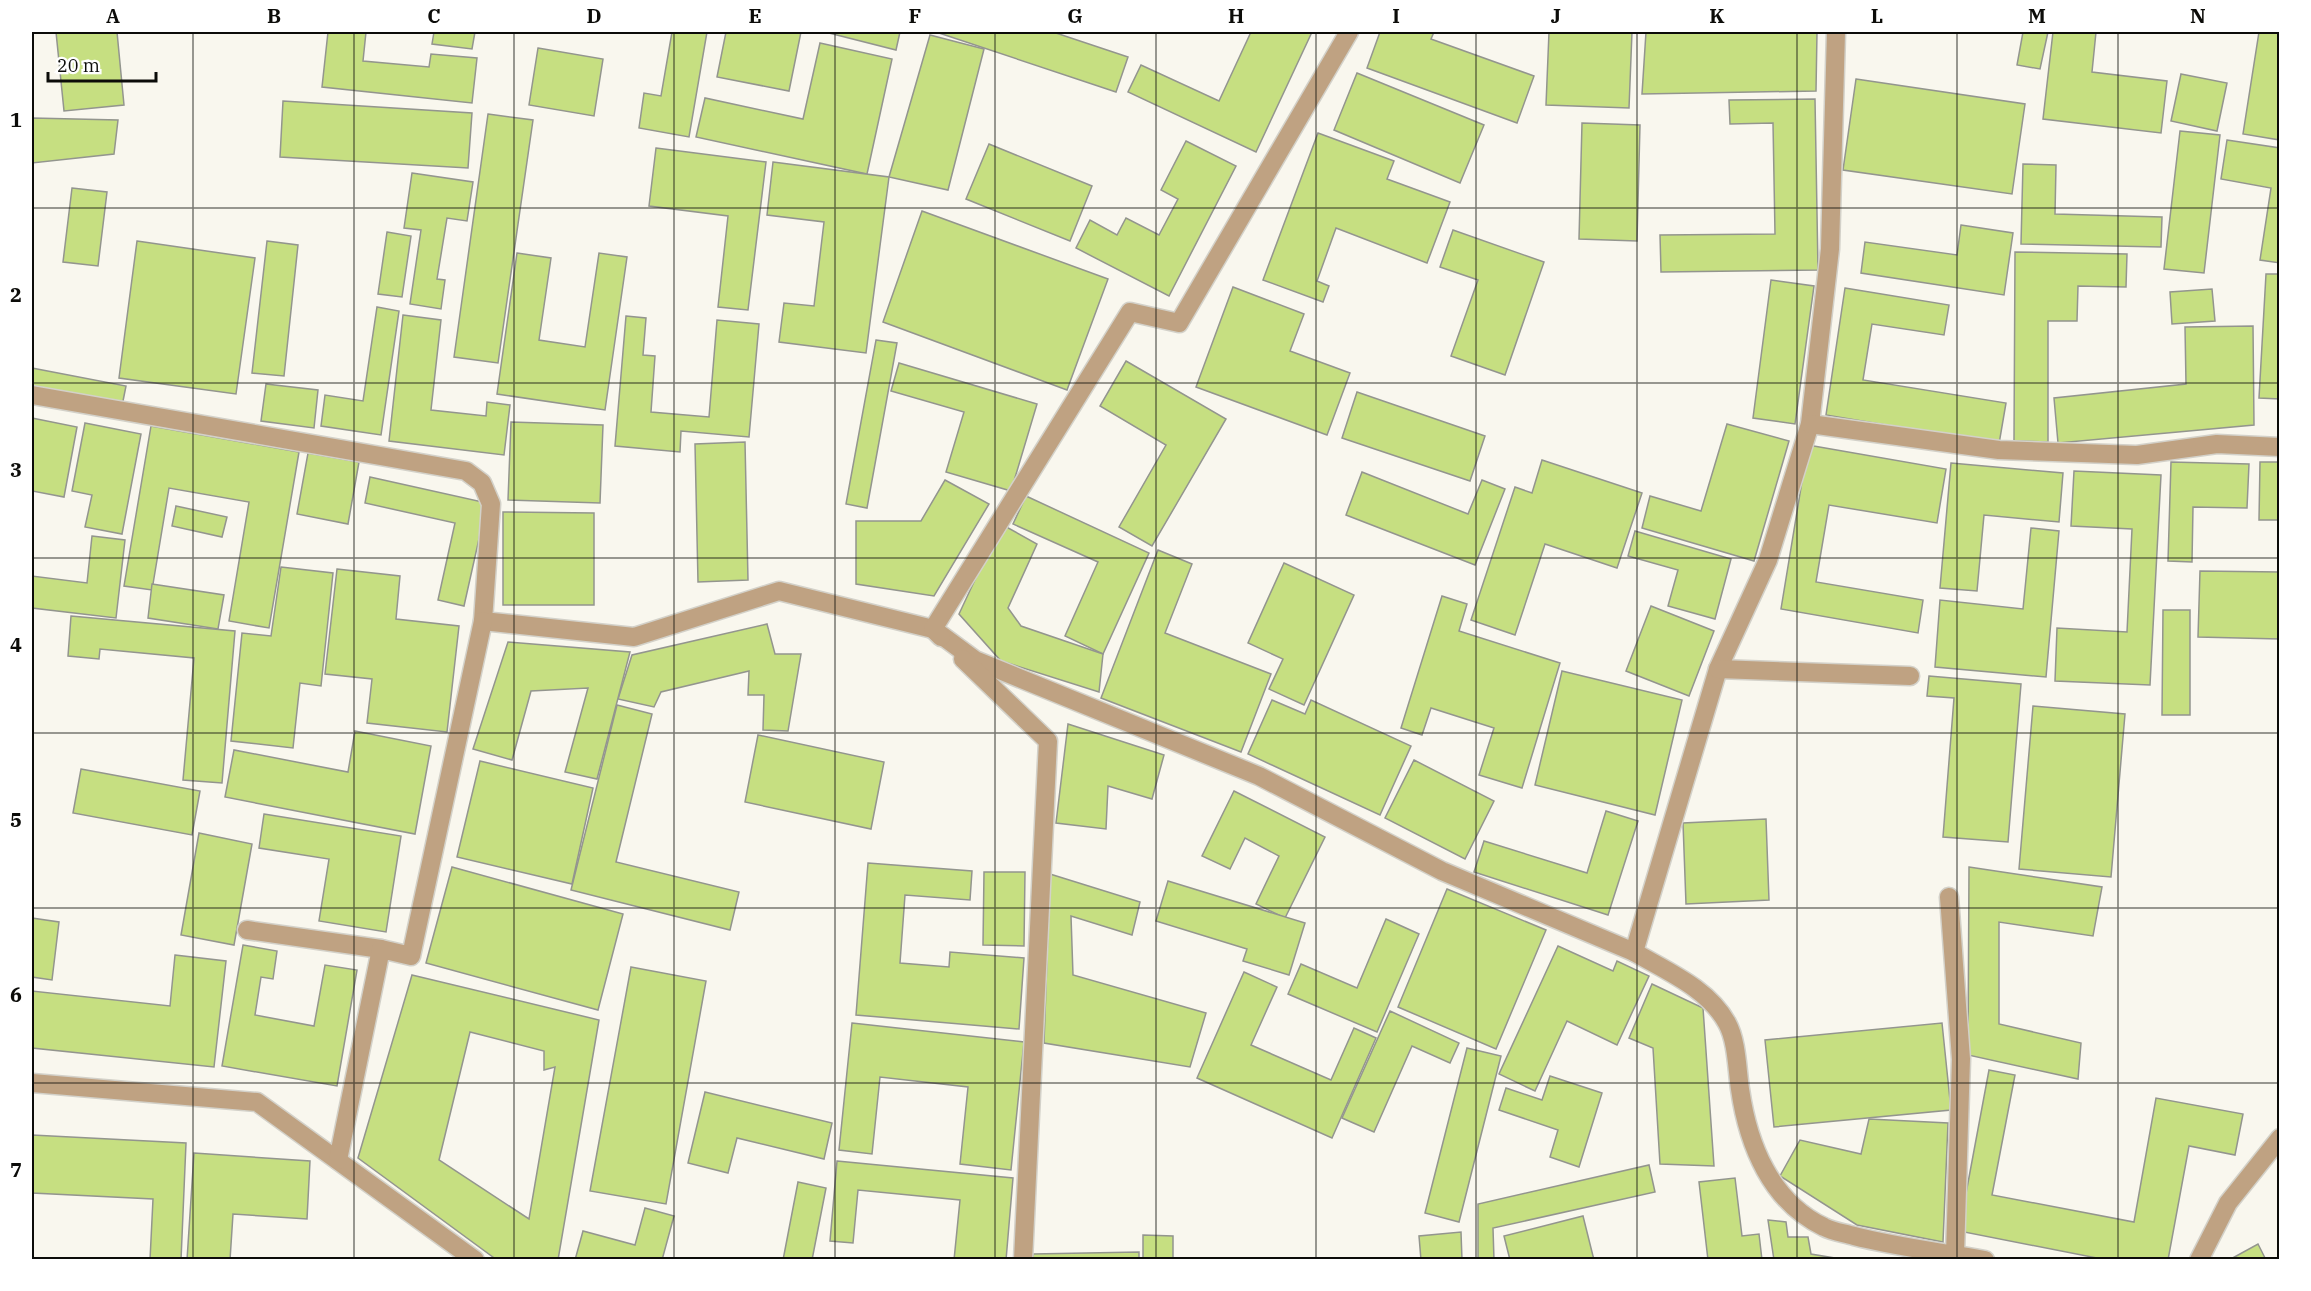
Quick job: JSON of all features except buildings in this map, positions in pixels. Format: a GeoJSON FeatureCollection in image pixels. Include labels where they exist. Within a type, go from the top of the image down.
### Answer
{"type":"FeatureCollection","features":[{"type":"Feature","properties":{"kind":"street"},"geometry":{"type":"LineString","coordinates":[[933,629],[1130,312],[1179,323],[1349,32]]}},
{"type":"Feature","properties":{"kind":"street"},"geometry":{"type":"LineString","coordinates":[[1634,952],[1718,669],[1768,560],[1810,424],[1830,249],[1836,32]]}},
{"type":"Feature","properties":{"kind":"street"},"geometry":{"type":"LineString","coordinates":[[32,395],[466,471],[482,483],[491,504],[483,621],[411,956],[381,949],[247,930]]}},
{"type":"Feature","properties":{"kind":"street"},"geometry":{"type":"LineString","coordinates":[[1810,424],[1999,450],[2137,455],[2217,444],[2280,447]]}},
{"type":"Feature","properties":{"kind":"street"},"geometry":{"type":"LineString","coordinates":[[483,621],[634,637],[779,591],[933,629],[975,660],[1259,776],[1442,871],[1634,952],[1691,986],[1711,1001],[1727,1023],[1735,1053],[1743,1111],[1757,1153],[1785,1200],[1803,1216],[1826,1229],[1870,1240],[1984,1260]]}},
{"type":"Feature","properties":{"kind":"street"},"geometry":{"type":"LineString","coordinates":[[933,629],[1048,741],[1023,1260]]}},
{"type":"Feature","properties":{"kind":"street"},"geometry":{"type":"LineString","coordinates":[[1718,669],[1910,676]]}},
{"type":"Feature","properties":{"kind":"street"},"geometry":{"type":"LineString","coordinates":[[1949,897],[1961,1059],[1955,1254]]}},
{"type":"Feature","properties":{"kind":"street"},"geometry":{"type":"LineString","coordinates":[[338,1160],[381,949]]}},
{"type":"Feature","properties":{"kind":"street"},"geometry":{"type":"LineString","coordinates":[[32,1083],[257,1102],[475,1260]]}},
{"type":"Feature","properties":{"kind":"street"},"geometry":{"type":"LineString","coordinates":[[2199,1260],[2228,1203],[2280,1138]]}}]}
